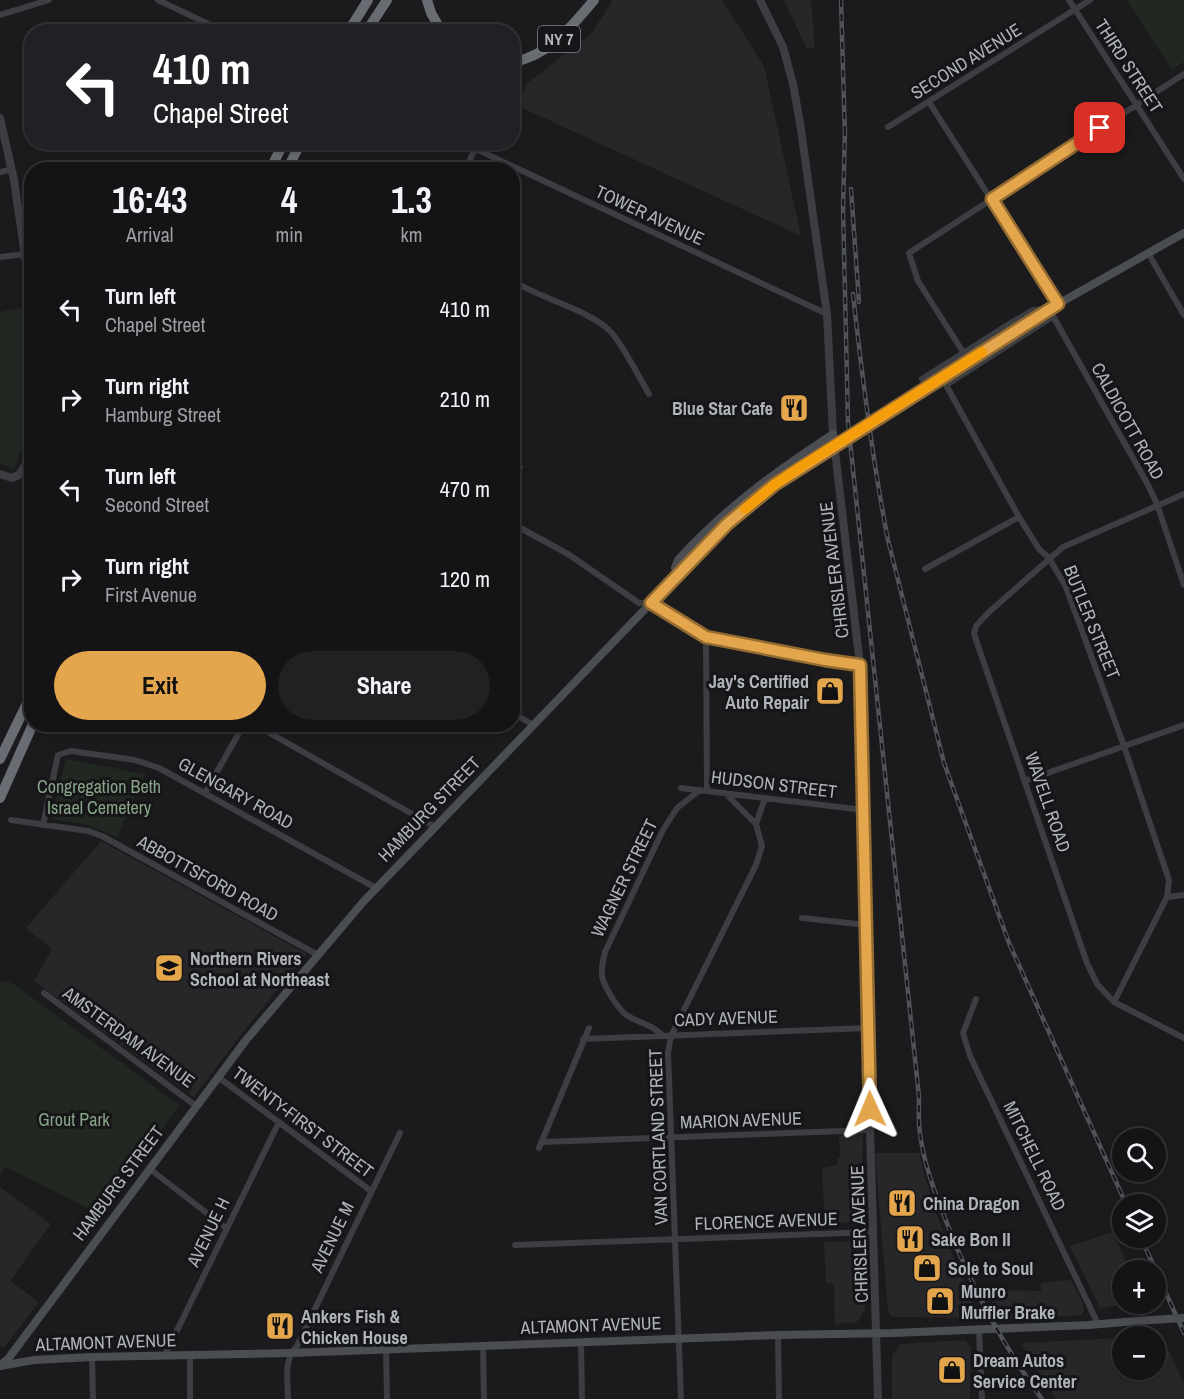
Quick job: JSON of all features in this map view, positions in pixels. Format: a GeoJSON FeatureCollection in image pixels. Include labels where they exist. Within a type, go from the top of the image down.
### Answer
{"type":"FeatureCollection","features":[{"type":"Feature","properties":{"kind":"highway"},"geometry":{"type":"LineString","coordinates":[[346,24],[359,0]]}},
{"type":"Feature","properties":{"kind":"highway"},"geometry":{"type":"LineString","coordinates":[[353,24],[368,0]]}},
{"type":"Feature","properties":{"kind":"highway"},"geometry":{"type":"LineString","coordinates":[[371,24],[387,0]]}},
{"type":"Feature","properties":{"kind":"highway"},"geometry":{"type":"LineString","coordinates":[[427,0],[437,24]]}},
{"type":"Feature","properties":{"kind":"highway","name":"NY 7"},"geometry":{"type":"LineString","coordinates":[[520,60],[537,54],[554,43],[594,0]]}},
{"type":"Feature","properties":{"kind":"highway"},"geometry":{"type":"LineString","coordinates":[[0,759],[24,710]]}},
{"type":"Feature","properties":{"kind":"highway"},"geometry":{"type":"LineString","coordinates":[[0,798],[29,732]]}},
{"type":"Feature","properties":{"kind":"main road","name":"HAMBURG STREET"},"geometry":{"type":"LineString","coordinates":[[0,1365],[8,1359],[248,1037],[375,888],[727,524],[774,485],[816,457],[1051,313],[1058,304],[1184,233]]}},
{"type":"Feature","properties":{"kind":"main road"},"geometry":{"type":"LineString","coordinates":[[677,574],[675,568],[678,561],[724,515],[767,479],[833,435]]}},
{"type":"Feature","properties":{"kind":"main road","name":"ALTAMONT AVENUE"},"geometry":{"type":"LineString","coordinates":[[0,1365],[34,1360],[92,1357],[291,1353],[877,1333],[1184,1318]]}},
{"type":"Feature","properties":{"kind":"street"},"geometry":{"type":"LineString","coordinates":[[0,15],[49,0]]}},
{"type":"Feature","properties":{"kind":"street"},"geometry":{"type":"LineString","coordinates":[[158,0],[208,24]]}},
{"type":"Feature","properties":{"kind":"street","name":"CHRISLER AVENUE"},"geometry":{"type":"LineString","coordinates":[[760,0],[783,47],[794,84],[827,314],[833,435],[860,665],[878,1399]]}},
{"type":"Feature","properties":{"kind":"street","name":"THIRD STREET"},"geometry":{"type":"LineString","coordinates":[[1069,0],[1184,179]]}},
{"type":"Feature","properties":{"kind":"street","name":"SECOND AVENUE"},"geometry":{"type":"LineString","coordinates":[[888,127],[1089,0]]}},
{"type":"Feature","properties":{"kind":"street"},"geometry":{"type":"LineString","coordinates":[[963,352],[918,281],[909,253],[1184,75]]}},
{"type":"Feature","properties":{"kind":"street"},"geometry":{"type":"LineString","coordinates":[[929,102],[1058,304]]}},
{"type":"Feature","properties":{"kind":"street"},"geometry":{"type":"LineString","coordinates":[[0,118],[12,169],[24,247]]}},
{"type":"Feature","properties":{"kind":"street","name":"TOWER AVENUE"},"geometry":{"type":"LineString","coordinates":[[477,150],[503,162]]}},
{"type":"Feature","properties":{"kind":"street"},"geometry":{"type":"LineString","coordinates":[[0,172],[12,169]]}},
{"type":"Feature","properties":{"kind":"street","name":"TOWER AVENUE"},"geometry":{"type":"LineString","coordinates":[[520,170],[827,314]]}},
{"type":"Feature","properties":{"kind":"street"},"geometry":{"type":"LineString","coordinates":[[1148,253],[1184,315]]}},
{"type":"Feature","properties":{"kind":"street"},"geometry":{"type":"LineString","coordinates":[[0,257],[24,254]]}},
{"type":"Feature","properties":{"kind":"street"},"geometry":{"type":"LineString","coordinates":[[520,285],[529,291],[589,317],[609,330],[649,394]]}},
{"type":"Feature","properties":{"kind":"street"},"geometry":{"type":"LineString","coordinates":[[922,379],[1033,310],[1051,313]]}},
{"type":"Feature","properties":{"kind":"street","name":"CALDICOTT ROAD"},"geometry":{"type":"LineString","coordinates":[[1051,313],[1147,483],[1157,504],[1184,585]]}},
{"type":"Feature","properties":{"kind":"street","name":"BUTLER STREET"},"geometry":{"type":"LineString","coordinates":[[1051,313],[946,385],[1019,517],[1039,549],[1049,558],[1066,587],[1124,746],[1169,880],[1167,897]]}},
{"type":"Feature","properties":{"kind":"street"},"geometry":{"type":"LineString","coordinates":[[0,474],[12,478],[19,475],[24,467]]}},
{"type":"Feature","properties":{"kind":"street","name":"WAVELL ROAD"},"geometry":{"type":"LineString","coordinates":[[1184,494],[1157,504],[1063,548],[981,619],[975,626],[974,634],[1087,963],[1097,984],[1114,1002],[1184,1038]]}},
{"type":"Feature","properties":{"kind":"street"},"geometry":{"type":"LineString","coordinates":[[925,569],[1019,517]]}},
{"type":"Feature","properties":{"kind":"street"},"geometry":{"type":"LineString","coordinates":[[520,528],[568,554],[639,603],[651,603],[706,637],[860,665]]}},
{"type":"Feature","properties":{"kind":"street"},"geometry":{"type":"LineString","coordinates":[[704,791],[706,637]]}},
{"type":"Feature","properties":{"kind":"street"},"geometry":{"type":"LineString","coordinates":[[520,717],[533,725]]}},
{"type":"Feature","properties":{"kind":"street"},"geometry":{"type":"LineString","coordinates":[[1024,781],[1184,725]]}},
{"type":"Feature","properties":{"kind":"street"},"geometry":{"type":"LineString","coordinates":[[205,793],[239,732]]}},
{"type":"Feature","properties":{"kind":"street"},"geometry":{"type":"LineString","coordinates":[[268,732],[435,827]]}},
{"type":"Feature","properties":{"kind":"street","name":"GLENGARY ROAD"},"geometry":{"type":"LineString","coordinates":[[43,825],[58,756],[71,751],[143,763],[159,768],[375,888]]}},
{"type":"Feature","properties":{"kind":"street","name":"HUDSON STREET"},"geometry":{"type":"LineString","coordinates":[[681,788],[864,810]]}},
{"type":"Feature","properties":{"kind":"street","name":"WAGNER STREET"},"geometry":{"type":"LineString","coordinates":[[662,1035],[657,1030],[626,1015],[618,1007],[603,978],[602,962],[663,830],[677,808],[704,791]]}},
{"type":"Feature","properties":{"kind":"street"},"geometry":{"type":"LineString","coordinates":[[725,793],[756,825]]}},
{"type":"Feature","properties":{"kind":"street","name":"VAN CORTLAND STREET"},"geometry":{"type":"LineString","coordinates":[[681,1399],[668,1053],[671,1036],[756,865],[762,846],[756,825],[765,798]]}},
{"type":"Feature","properties":{"kind":"street","name":"ABBOTTSFORD ROAD"},"geometry":{"type":"LineString","coordinates":[[11,820],[88,831],[102,836],[318,955]]}},
{"type":"Feature","properties":{"kind":"street"},"geometry":{"type":"LineString","coordinates":[[1114,1002],[1167,897],[1184,895]]}},
{"type":"Feature","properties":{"kind":"street"},"geometry":{"type":"LineString","coordinates":[[802,918],[867,925]]}},
{"type":"Feature","properties":{"kind":"street","name":"AMSTERDAM AVENUE"},"geometry":{"type":"LineString","coordinates":[[44,993],[196,1106]]}},
{"type":"Feature","properties":{"kind":"street","name":"MITCHELL ROAD"},"geometry":{"type":"LineString","coordinates":[[976,999],[963,1033],[969,1056],[1098,1324]]}},
{"type":"Feature","properties":{"kind":"street"},"geometry":{"type":"LineString","coordinates":[[583,1040],[589,1028]]}},
{"type":"Feature","properties":{"kind":"street","name":"CADY AVENUE"},"geometry":{"type":"LineString","coordinates":[[583,1040],[869,1028]]}},
{"type":"Feature","properties":{"kind":"street","name":"MARION AVENUE"},"geometry":{"type":"LineString","coordinates":[[583,1040],[541,1145],[870,1130]]}},
{"type":"Feature","properties":{"kind":"street","name":"TWENTY-FIRST STREET"},"geometry":{"type":"LineString","coordinates":[[218,1077],[371,1191]]}},
{"type":"Feature","properties":{"kind":"street","name":"AVENUE H"},"geometry":{"type":"LineString","coordinates":[[165,1355],[279,1122]]}},
{"type":"Feature","properties":{"kind":"street","name":"AVENUE M"},"geometry":{"type":"LineString","coordinates":[[291,1353],[297,1346],[400,1133]]}},
{"type":"Feature","properties":{"kind":"street"},"geometry":{"type":"LineString","coordinates":[[150,1169],[226,1228]]}},
{"type":"Feature","properties":{"kind":"street","name":"FLORENCE AVENUE"},"geometry":{"type":"LineString","coordinates":[[515,1245],[874,1232]]}},
{"type":"Feature","properties":{"kind":"street"},"geometry":{"type":"LineString","coordinates":[[979,1329],[982,1399]]}},
{"type":"Feature","properties":{"kind":"street"},"geometry":{"type":"LineString","coordinates":[[778,1335],[779,1399]]}},
{"type":"Feature","properties":{"kind":"street"},"geometry":{"type":"LineString","coordinates":[[581,1342],[582,1399]]}},
{"type":"Feature","properties":{"kind":"street"},"geometry":{"type":"LineString","coordinates":[[483,1345],[484,1399]]}},
{"type":"Feature","properties":{"kind":"street"},"geometry":{"type":"LineString","coordinates":[[386,1349],[387,1399]]}},
{"type":"Feature","properties":{"kind":"street"},"geometry":{"type":"LineString","coordinates":[[288,1399],[287,1360],[291,1353]]}},
{"type":"Feature","properties":{"kind":"street"},"geometry":{"type":"LineString","coordinates":[[190,1354],[190,1399]]}},
{"type":"Feature","properties":{"kind":"street"},"geometry":{"type":"LineString","coordinates":[[92,1357],[93,1399]]}},
{"type":"Feature","properties":{"kind":"shaded area"},"geometry":{"type":"Polygon","coordinates":[[[613,0],[722,0],[764,66],[801,236],[520,107],[526,84],[591,34],[613,0]]]}},
{"type":"Feature","properties":{"kind":"shaded area"},"geometry":{"type":"Polygon","coordinates":[[[784,0],[811,0],[815,48],[807,49],[784,0]]]}},
{"type":"Feature","properties":{"kind":"shaded area","name":"Northern Rivers School at Northeast"},"geometry":{"type":"Polygon","coordinates":[[[101,841],[307,954],[246,1028],[194,1097],[34,981],[52,949],[26,928],[101,841]]]}},
{"type":"Feature","properties":{"kind":"shaded area"},"geometry":{"type":"Polygon","coordinates":[[[863,1134],[862,1219],[858,1222],[825,1224],[822,1168],[837,1165],[840,1157],[839,1135],[863,1134]]]}},
{"type":"Feature","properties":{"kind":"shaded area"},"geometry":{"type":"Polygon","coordinates":[[[875,1153],[919,1153],[933,1206],[978,1318],[895,1317],[890,1315],[875,1153]]]}},
{"type":"Feature","properties":{"kind":"shaded area"},"geometry":{"type":"Polygon","coordinates":[[[0,1187],[51,1224],[10,1281],[39,1302],[4,1348],[0,1345],[0,1187]]]}},
{"type":"Feature","properties":{"kind":"shaded area"},"geometry":{"type":"Polygon","coordinates":[[[1112,1232],[1112,1248],[1120,1248],[1126,1260],[1112,1260],[1112,1306],[1100,1308],[1070,1246],[1112,1232]]]}},
{"type":"Feature","properties":{"kind":"shaded area"},"geometry":{"type":"Polygon","coordinates":[[[860,1241],[865,1247],[865,1310],[857,1322],[835,1324],[834,1284],[826,1283],[824,1242],[860,1241]]]}},
{"type":"Feature","properties":{"kind":"shaded area"},"geometry":{"type":"Polygon","coordinates":[[[1071,1280],[1083,1303],[1084,1311],[1081,1315],[1000,1320],[987,1290],[1041,1291],[1041,1283],[1071,1280]]]}},
{"type":"Feature","properties":{"kind":"shaded area"},"geometry":{"type":"Polygon","coordinates":[[[1112,1338],[1112,1380],[1166,1380],[1166,1345],[1184,1384],[1184,1399],[1057,1399],[1021,1343],[1112,1338]]]}},
{"type":"Feature","properties":{"kind":"shaded area"},"geometry":{"type":"Polygon","coordinates":[[[965,1340],[971,1347],[970,1399],[892,1399],[892,1355],[900,1344],[965,1340]]]}},
{"type":"Feature","properties":{"kind":"green space"},"geometry":{"type":"Polygon","coordinates":[[[1127,0],[1184,0],[1184,62],[1172,70],[1127,0]]]}},
{"type":"Feature","properties":{"kind":"green space"},"geometry":{"type":"Polygon","coordinates":[[[24,307],[24,442],[14,470],[0,463],[0,312],[24,307]]]}},
{"type":"Feature","properties":{"kind":"green space","name":"Congregation Beth Israel Cemetery"},"geometry":{"type":"Polygon","coordinates":[[[66,759],[145,774],[117,837],[88,825],[51,819],[66,759]]]}},
{"type":"Feature","properties":{"kind":"green space","name":"Grout Park"},"geometry":{"type":"Polygon","coordinates":[[[0,981],[12,983],[179,1105],[101,1215],[6,1167],[0,1175],[0,981]]]}},
{"type":"Feature","properties":{"kind":"railway"},"geometry":{"type":"LineString","coordinates":[[841,0],[845,138]]}},
{"type":"Feature","properties":{"kind":"railway"},"geometry":{"type":"LineString","coordinates":[[845,129],[843,208],[848,422],[919,1097],[922,1145],[935,1192],[967,1271],[1001,1337],[1042,1399]]}},
{"type":"Feature","properties":{"kind":"railway"},"geometry":{"type":"LineString","coordinates":[[851,189],[859,302]]}},
{"type":"Feature","properties":{"kind":"railway"},"geometry":{"type":"LineString","coordinates":[[853,294],[868,417],[888,540],[944,763],[1009,943],[1122,1194]]}},
{"type":"Feature","properties":{"kind":"railway"},"geometry":{"type":"LineString","coordinates":[[1146,1248],[1184,1333]]}},
{"type":"Feature","properties":{"kind":"slow traffic"},"geometry":{"type":"LineString","coordinates":[[745,509],[802,466],[982,352]]}},
{"type":"Feature","properties":{"kind":"place","name":"Blue Star Cafe"},"geometry":{"type":"Point","coordinates":[794,408]}},
{"type":"Feature","properties":{"kind":"place","name":"Jay's Certified Auto Repair"},"geometry":{"type":"Point","coordinates":[830,691]}},
{"type":"Feature","properties":{"kind":"place","name":"Northern Rivers School at Northeast"},"geometry":{"type":"Point","coordinates":[169,968]}},
{"type":"Feature","properties":{"kind":"place","name":"China Dragon"},"geometry":{"type":"Point","coordinates":[902,1203]}},
{"type":"Feature","properties":{"kind":"place","name":"Sake Bon II"},"geometry":{"type":"Point","coordinates":[910,1239]}},
{"type":"Feature","properties":{"kind":"place","name":"Sole to Soul"},"geometry":{"type":"Point","coordinates":[927,1268]}},
{"type":"Feature","properties":{"kind":"place","name":"Munro Muffler Brake"},"geometry":{"type":"Point","coordinates":[940,1301]}},
{"type":"Feature","properties":{"kind":"place","name":"Ankers Fish & Chicken House"},"geometry":{"type":"Point","coordinates":[280,1326]}},
{"type":"Feature","properties":{"kind":"place","name":"Dream Autos Service Center"},"geometry":{"type":"Point","coordinates":[952,1370]}},
{"type":"Feature","properties":{"kind":"route"},"geometry":{"type":"LineString","coordinates":[[870,1109],[860,665],[706,637],[651,603],[727,524],[774,485],[1058,304],[992,199],[1100,128]]}}]}
